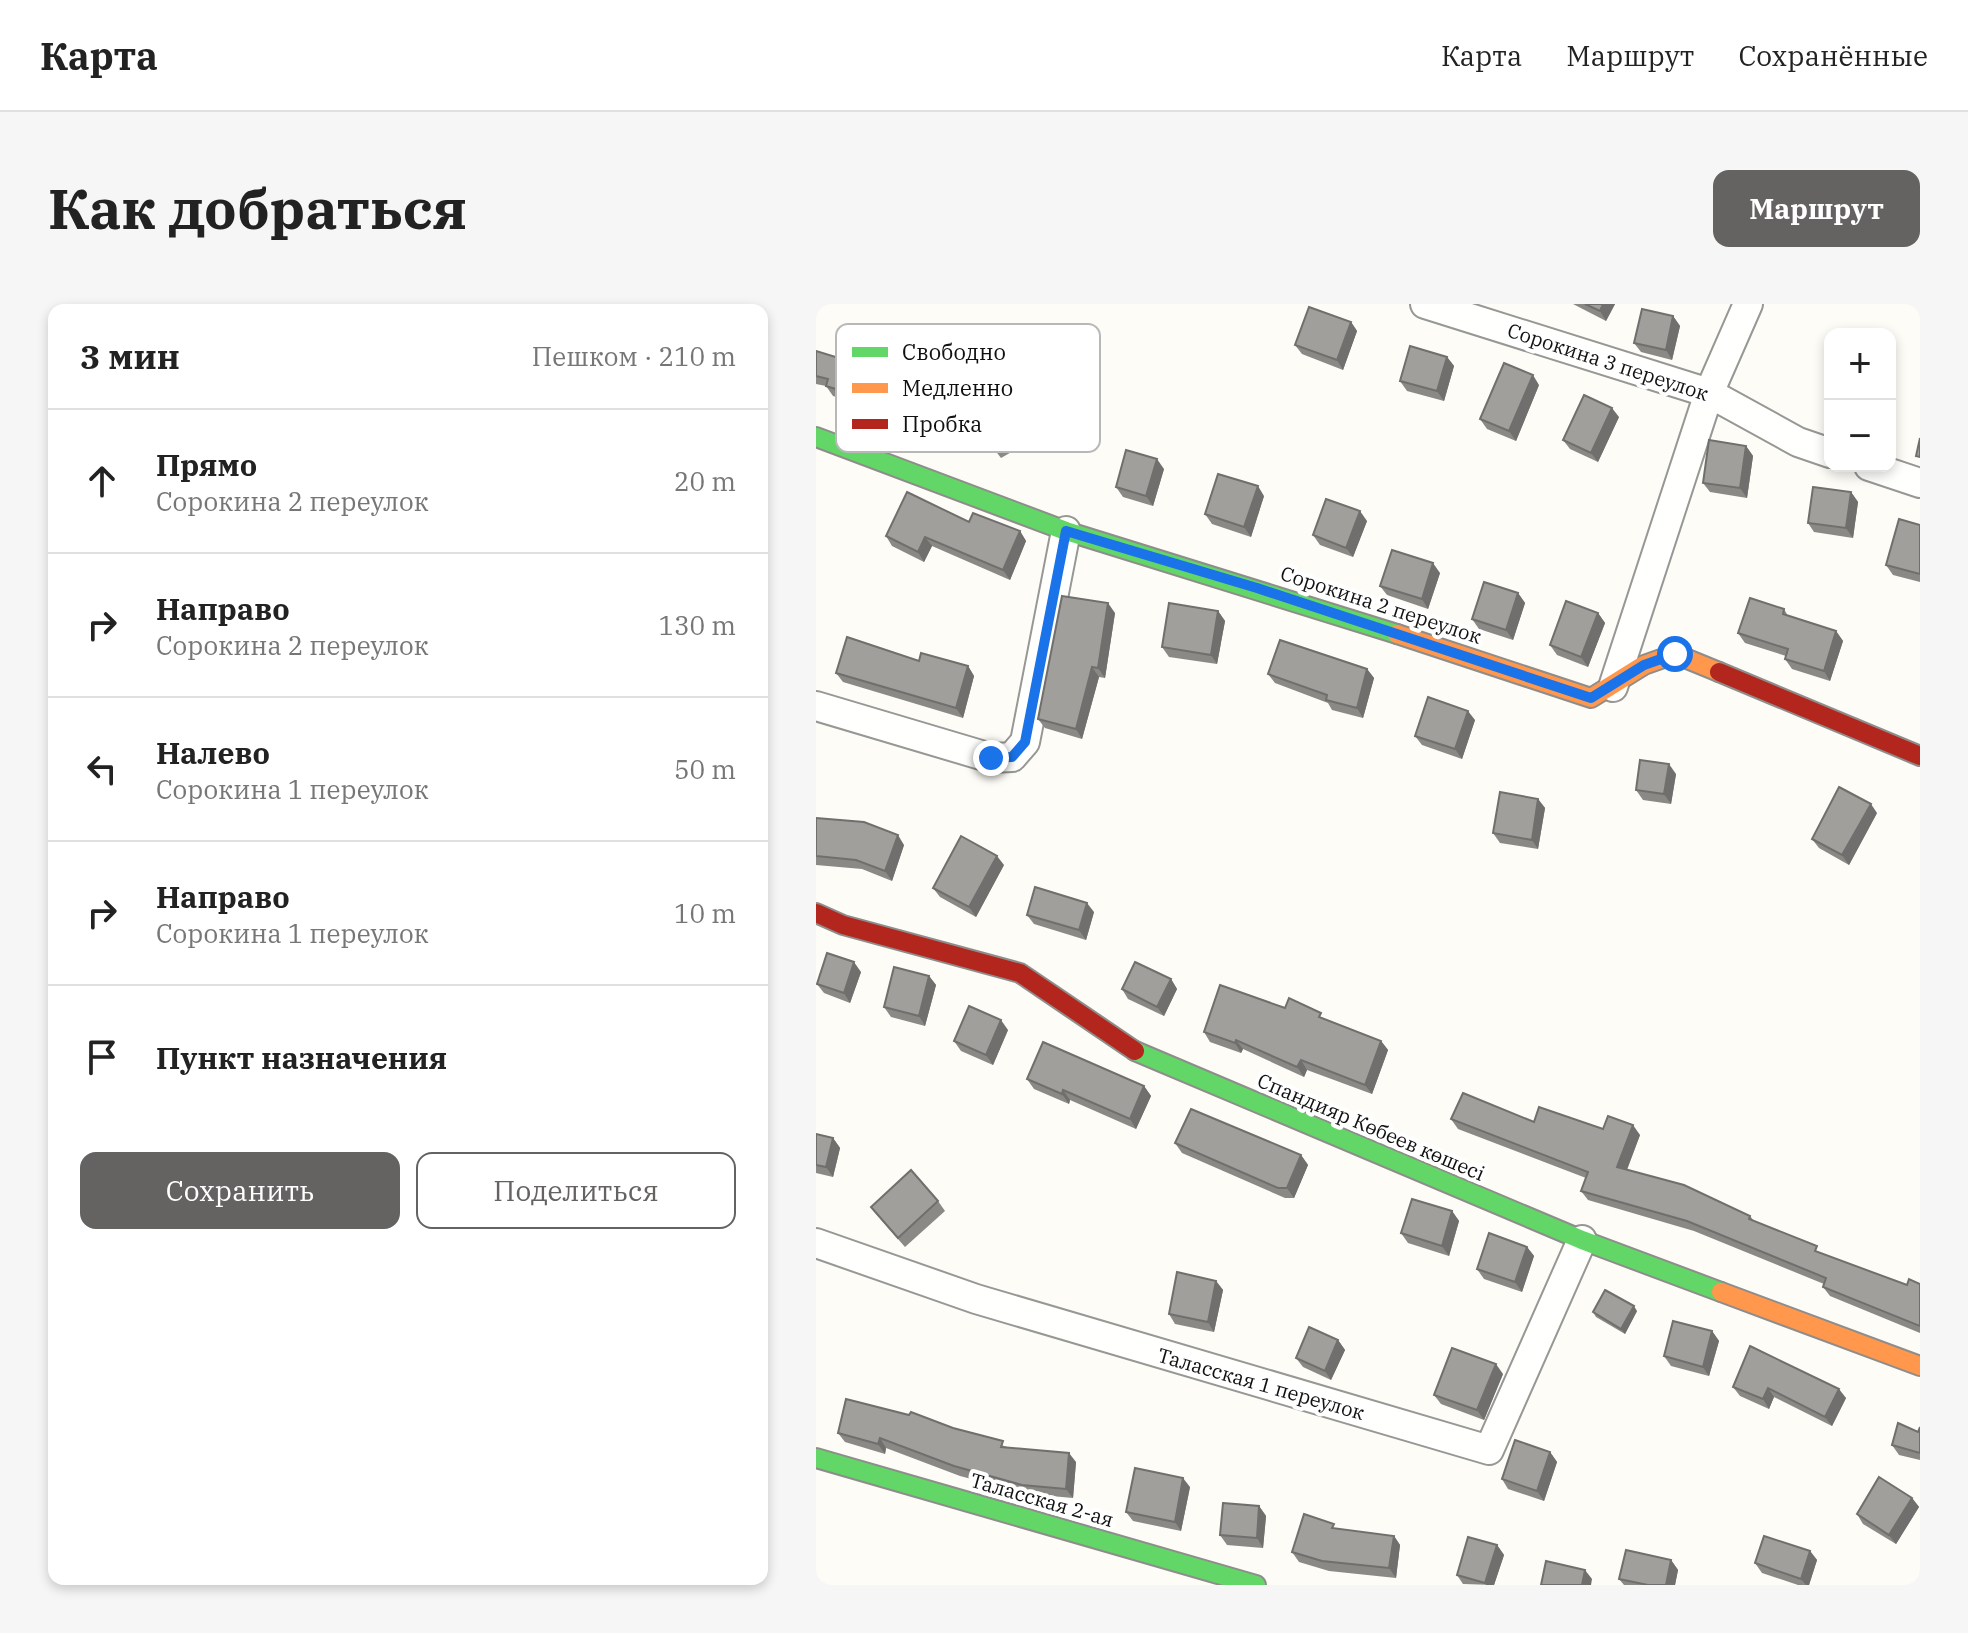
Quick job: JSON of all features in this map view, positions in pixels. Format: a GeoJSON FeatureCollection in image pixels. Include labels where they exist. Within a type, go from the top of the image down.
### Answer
{"type":"FeatureCollection","features":[{"type":"Feature","properties":{"kind":"street","name":"Сорокина 3 переулок"},"geometry":{"type":"LineString","coordinates":[[1425,304],[1709,393],[1798,442],[1824,451]]}},
{"type":"Feature","properties":{"kind":"street"},"geometry":{"type":"LineString","coordinates":[[1613,687],[1709,393],[1748,304]]}},
{"type":"Feature","properties":{"kind":"street","name":"Сорокина 2 переулок"},"geometry":{"type":"LineString","coordinates":[[816,437],[836,445]]}},
{"type":"Feature","properties":{"kind":"street","name":"Сорокина 2 переулок"},"geometry":{"type":"LineString","coordinates":[[856,452],[1066,531],[1257,588],[1591,698],[1644,665],[1675,654],[1920,756]]}},
{"type":"Feature","properties":{"kind":"street"},"geometry":{"type":"LineString","coordinates":[[1887,472],[1920,483]]}},
{"type":"Feature","properties":{"kind":"street"},"geometry":{"type":"LineString","coordinates":[[816,706],[991,758],[1012,757],[1025,742],[1066,531]]}},
{"type":"Feature","properties":{"kind":"street","name":"Спандияр Көбеев көшесі"},"geometry":{"type":"LineString","coordinates":[[816,913],[843,925],[1020,973],[1127,1048],[1582,1240],[1920,1366]]}},
{"type":"Feature","properties":{"kind":"street","name":"Таласская 1 переулок"},"geometry":{"type":"LineString","coordinates":[[816,1243],[1005,1308],[1489,1450],[1582,1240]]}},
{"type":"Feature","properties":{"kind":"street","name":"Таласская 2-ая"},"geometry":{"type":"LineString","coordinates":[[816,1458],[1256,1585]]}},
{"type":"Feature","properties":{"kind":"building"},"geometry":{"type":"Polygon","coordinates":[[[1585,304],[1603,304],[1600,311],[1585,304]]]}},
{"type":"Feature","properties":{"kind":"building"},"geometry":{"type":"Polygon","coordinates":[[[1309,307],[1351,322],[1337,360],[1295,345],[1309,307]]]}},
{"type":"Feature","properties":{"kind":"building"},"geometry":{"type":"Polygon","coordinates":[[[1642,309],[1673,316],[1666,350],[1634,343],[1642,309]]]}},
{"type":"Feature","properties":{"kind":"building"},"geometry":{"type":"Polygon","coordinates":[[[1410,346],[1447,357],[1437,391],[1400,381],[1410,346]]]}},
{"type":"Feature","properties":{"kind":"building"},"geometry":{"type":"Polygon","coordinates":[[[816,351],[836,357],[836,389],[826,386],[828,379],[816,376],[816,351]]]}},
{"type":"Feature","properties":{"kind":"building"},"geometry":{"type":"Polygon","coordinates":[[[1504,363],[1533,375],[1509,431],[1480,419],[1504,363]]]}},
{"type":"Feature","properties":{"kind":"building"},"geometry":{"type":"Polygon","coordinates":[[[1584,395],[1612,408],[1591,453],[1563,440],[1584,395]]]}},
{"type":"Feature","properties":{"kind":"building"},"geometry":{"type":"Polygon","coordinates":[[[1709,440],[1746,446],[1740,488],[1703,483],[1709,440]]]}},
{"type":"Feature","properties":{"kind":"building"},"geometry":{"type":"Polygon","coordinates":[[[1126,450],[1157,459],[1146,496],[1116,487],[1126,450]]]}},
{"type":"Feature","properties":{"kind":"building"},"geometry":{"type":"Polygon","coordinates":[[[1218,474],[1258,486],[1244,527],[1205,514],[1218,474]]]}},
{"type":"Feature","properties":{"kind":"building"},"geometry":{"type":"Polygon","coordinates":[[[1813,487],[1851,492],[1846,528],[1808,523],[1813,487]]]}},
{"type":"Feature","properties":{"kind":"building"},"geometry":{"type":"Polygon","coordinates":[[[907,492],[969,522],[973,513],[1020,531],[1003,570],[925,537],[918,552],[886,536],[907,492]]]}},
{"type":"Feature","properties":{"kind":"building"},"geometry":{"type":"Polygon","coordinates":[[[1326,499],[1360,511],[1346,548],[1313,535],[1326,499]]]}},
{"type":"Feature","properties":{"kind":"building"},"geometry":{"type":"Polygon","coordinates":[[[1899,519],[1920,525],[1920,574],[1886,565],[1899,519]]]}},
{"type":"Feature","properties":{"kind":"building"},"geometry":{"type":"Polygon","coordinates":[[[1392,550],[1433,563],[1422,599],[1380,586],[1392,550]]]}},
{"type":"Feature","properties":{"kind":"building"},"geometry":{"type":"Polygon","coordinates":[[[1484,582],[1518,593],[1506,630],[1472,619],[1484,582]]]}},
{"type":"Feature","properties":{"kind":"building"},"geometry":{"type":"Polygon","coordinates":[[[1062,596],[1108,603],[1098,668],[1092,667],[1076,729],[1038,719],[1062,596]]]}},
{"type":"Feature","properties":{"kind":"building"},"geometry":{"type":"Polygon","coordinates":[[[1750,598],[1784,609],[1783,614],[1836,631],[1824,671],[1785,659],[1788,649],[1738,633],[1750,598]]]}},
{"type":"Feature","properties":{"kind":"building"},"geometry":{"type":"Polygon","coordinates":[[[1566,601],[1598,613],[1581,657],[1550,645],[1566,601]]]}},
{"type":"Feature","properties":{"kind":"building"},"geometry":{"type":"Polygon","coordinates":[[[1169,603],[1218,611],[1211,655],[1162,647],[1169,603]]]}},
{"type":"Feature","properties":{"kind":"building"},"geometry":{"type":"Polygon","coordinates":[[[847,637],[919,661],[921,653],[968,666],[956,708],[836,673],[847,637]]]}},
{"type":"Feature","properties":{"kind":"building"},"geometry":{"type":"Polygon","coordinates":[[[1280,640],[1367,669],[1357,708],[1326,700],[1327,695],[1268,674],[1280,640]]]}},
{"type":"Feature","properties":{"kind":"building"},"geometry":{"type":"Polygon","coordinates":[[[1428,697],[1468,711],[1455,749],[1415,736],[1428,697]]]}},
{"type":"Feature","properties":{"kind":"building"},"geometry":{"type":"Polygon","coordinates":[[[1640,760],[1669,764],[1664,794],[1636,790],[1640,760]]]}},
{"type":"Feature","properties":{"kind":"building"},"geometry":{"type":"Polygon","coordinates":[[[1839,787],[1871,804],[1842,855],[1812,839],[1839,787]]]}},
{"type":"Feature","properties":{"kind":"building"},"geometry":{"type":"Polygon","coordinates":[[[1500,792],[1538,799],[1532,840],[1493,833],[1500,792]]]}},
{"type":"Feature","properties":{"kind":"building"},"geometry":{"type":"Polygon","coordinates":[[[816,818],[864,822],[898,835],[885,871],[856,860],[816,856],[816,818]]]}},
{"type":"Feature","properties":{"kind":"building"},"geometry":{"type":"Polygon","coordinates":[[[961,836],[997,856],[969,907],[933,888],[961,836]]]}},
{"type":"Feature","properties":{"kind":"building"},"geometry":{"type":"Polygon","coordinates":[[[1035,887],[1087,903],[1079,930],[1027,915],[1035,887]]]}},
{"type":"Feature","properties":{"kind":"building"},"geometry":{"type":"Polygon","coordinates":[[[827,953],[854,962],[844,993],[817,984],[827,953]]]}},
{"type":"Feature","properties":{"kind":"building"},"geometry":{"type":"Polygon","coordinates":[[[1135,962],[1171,979],[1157,1007],[1122,989],[1135,962]]]}},
{"type":"Feature","properties":{"kind":"building"},"geometry":{"type":"Polygon","coordinates":[[[894,967],[929,976],[919,1016],[884,1007],[894,967]]]}},
{"type":"Feature","properties":{"kind":"building"},"geometry":{"type":"Polygon","coordinates":[[[1220,985],[1285,1008],[1289,998],[1321,1013],[1319,1017],[1381,1041],[1365,1085],[1301,1060],[1297,1067],[1236,1040],[1235,1043],[1204,1032],[1220,985]]]}},
{"type":"Feature","properties":{"kind":"building"},"geometry":{"type":"Polygon","coordinates":[[[969,1006],[1001,1020],[986,1055],[954,1041],[969,1006]]]}},
{"type":"Feature","properties":{"kind":"building"},"geometry":{"type":"Polygon","coordinates":[[[1043,1042],[1144,1086],[1130,1119],[1063,1090],[1062,1094],[1027,1079],[1043,1042]]]}},
{"type":"Feature","properties":{"kind":"building"},"geometry":{"type":"Polygon","coordinates":[[[1463,1093],[1534,1122],[1539,1107],[1603,1129],[1608,1116],[1633,1125],[1617,1167],[1684,1185],[1750,1216],[1749,1219],[1817,1246],[1815,1251],[1907,1285],[1909,1279],[1920,1284],[1920,1326],[1823,1287],[1826,1278],[1687,1221],[1581,1191],[1588,1172],[1451,1119],[1463,1093]]]}},
{"type":"Feature","properties":{"kind":"building"},"geometry":{"type":"Polygon","coordinates":[[[1191,1109],[1301,1155],[1287,1188],[1278,1188],[1175,1143],[1191,1109]]]}},
{"type":"Feature","properties":{"kind":"building"},"geometry":{"type":"Polygon","coordinates":[[[816,1134],[833,1138],[826,1167],[816,1165],[816,1134]]]}},
{"type":"Feature","properties":{"kind":"building"},"geometry":{"type":"Polygon","coordinates":[[[911,1170],[938,1201],[898,1238],[871,1207],[911,1170]]]}},
{"type":"Feature","properties":{"kind":"building"},"geometry":{"type":"Polygon","coordinates":[[[1412,1199],[1452,1211],[1442,1246],[1401,1233],[1412,1199]]]}},
{"type":"Feature","properties":{"kind":"building"},"geometry":{"type":"Polygon","coordinates":[[[1489,1233],[1527,1247],[1515,1282],[1477,1269],[1489,1233]]]}},
{"type":"Feature","properties":{"kind":"building"},"geometry":{"type":"Polygon","coordinates":[[[1177,1272],[1216,1281],[1208,1322],[1169,1314],[1177,1272]]]}},
{"type":"Feature","properties":{"kind":"building"},"geometry":{"type":"Polygon","coordinates":[[[1605,1290],[1634,1306],[1621,1329],[1593,1312],[1605,1290]]]}},
{"type":"Feature","properties":{"kind":"building"},"geometry":{"type":"Polygon","coordinates":[[[1673,1321],[1712,1331],[1703,1367],[1664,1356],[1673,1321]]]}},
{"type":"Feature","properties":{"kind":"building"},"geometry":{"type":"Polygon","coordinates":[[[1309,1327],[1338,1340],[1325,1371],[1296,1358],[1309,1327]]]}},
{"type":"Feature","properties":{"kind":"building"},"geometry":{"type":"Polygon","coordinates":[[[1750,1346],[1839,1389],[1825,1417],[1768,1388],[1763,1399],[1733,1387],[1750,1346]]]}},
{"type":"Feature","properties":{"kind":"building"},"geometry":{"type":"Polygon","coordinates":[[[1452,1348],[1496,1364],[1477,1410],[1434,1395],[1452,1348]]]}},
{"type":"Feature","properties":{"kind":"building"},"geometry":{"type":"Polygon","coordinates":[[[846,1399],[909,1415],[911,1412],[953,1428],[1003,1441],[1001,1447],[1069,1453],[1066,1489],[1022,1485],[954,1466],[880,1438],[878,1444],[838,1433],[846,1399]]]}},
{"type":"Feature","properties":{"kind":"building"},"geometry":{"type":"Polygon","coordinates":[[[1898,1423],[1918,1432],[1920,1427],[1920,1453],[1892,1445],[1898,1423]]]}},
{"type":"Feature","properties":{"kind":"building"},"geometry":{"type":"Polygon","coordinates":[[[1515,1440],[1550,1452],[1537,1491],[1502,1479],[1515,1440]]]}},
{"type":"Feature","properties":{"kind":"building"},"geometry":{"type":"Polygon","coordinates":[[[1135,1468],[1183,1478],[1175,1522],[1126,1512],[1135,1468]]]}},
{"type":"Feature","properties":{"kind":"building"},"geometry":{"type":"Polygon","coordinates":[[[1879,1477],[1912,1498],[1889,1535],[1857,1514],[1879,1477]]]}},
{"type":"Feature","properties":{"kind":"building"},"geometry":{"type":"Polygon","coordinates":[[[1223,1503],[1259,1506],[1257,1538],[1220,1535],[1223,1503]]]}},
{"type":"Feature","properties":{"kind":"building"},"geometry":{"type":"Polygon","coordinates":[[[1304,1514],[1334,1524],[1332,1528],[1394,1536],[1389,1568],[1322,1561],[1292,1552],[1304,1514]]]}},
{"type":"Feature","properties":{"kind":"building"},"geometry":{"type":"Polygon","coordinates":[[[1764,1536],[1810,1551],[1801,1579],[1755,1563],[1764,1536]]]}},
{"type":"Feature","properties":{"kind":"building"},"geometry":{"type":"Polygon","coordinates":[[[1468,1537],[1497,1545],[1485,1583],[1457,1575],[1468,1537]]]}},
{"type":"Feature","properties":{"kind":"building"},"geometry":{"type":"Polygon","coordinates":[[[1626,1550],[1671,1560],[1666,1585],[1619,1579],[1626,1550]]]}},
{"type":"Feature","properties":{"kind":"building"},"geometry":{"type":"Polygon","coordinates":[[[1546,1561],[1585,1570],[1582,1585],[1541,1585],[1546,1561]]]}},
{"type":"Feature","properties":{"kind":"traffic: fast"},"geometry":{"type":"LineString","coordinates":[[816,437],[836,445]]}},
{"type":"Feature","properties":{"kind":"traffic: fast"},"geometry":{"type":"LineString","coordinates":[[856,452],[1066,531],[1397,634]]}},
{"type":"Feature","properties":{"kind":"traffic: fast"},"geometry":{"type":"LineString","coordinates":[[1135,1051],[1582,1240],[1721,1292]]}},
{"type":"Feature","properties":{"kind":"traffic: fast"},"geometry":{"type":"LineString","coordinates":[[816,1458],[1256,1585]]}},
{"type":"Feature","properties":{"kind":"traffic: slow"},"geometry":{"type":"LineString","coordinates":[[1397,634],[1591,698],[1644,665],[1675,654],[1719,672]]}},
{"type":"Feature","properties":{"kind":"traffic: slow"},"geometry":{"type":"LineString","coordinates":[[1721,1292],[1920,1366]]}},
{"type":"Feature","properties":{"kind":"traffic: jam"},"geometry":{"type":"LineString","coordinates":[[1719,672],[1920,756]]}},
{"type":"Feature","properties":{"kind":"traffic: jam"},"geometry":{"type":"LineString","coordinates":[[816,913],[843,925],[1020,973],[1135,1051]]}},
{"type":"Feature","properties":{"kind":"route"},"geometry":{"type":"LineString","coordinates":[[991,758],[1012,757],[1025,742],[1066,531],[1257,588],[1591,698],[1644,665],[1675,654]]}}]}
